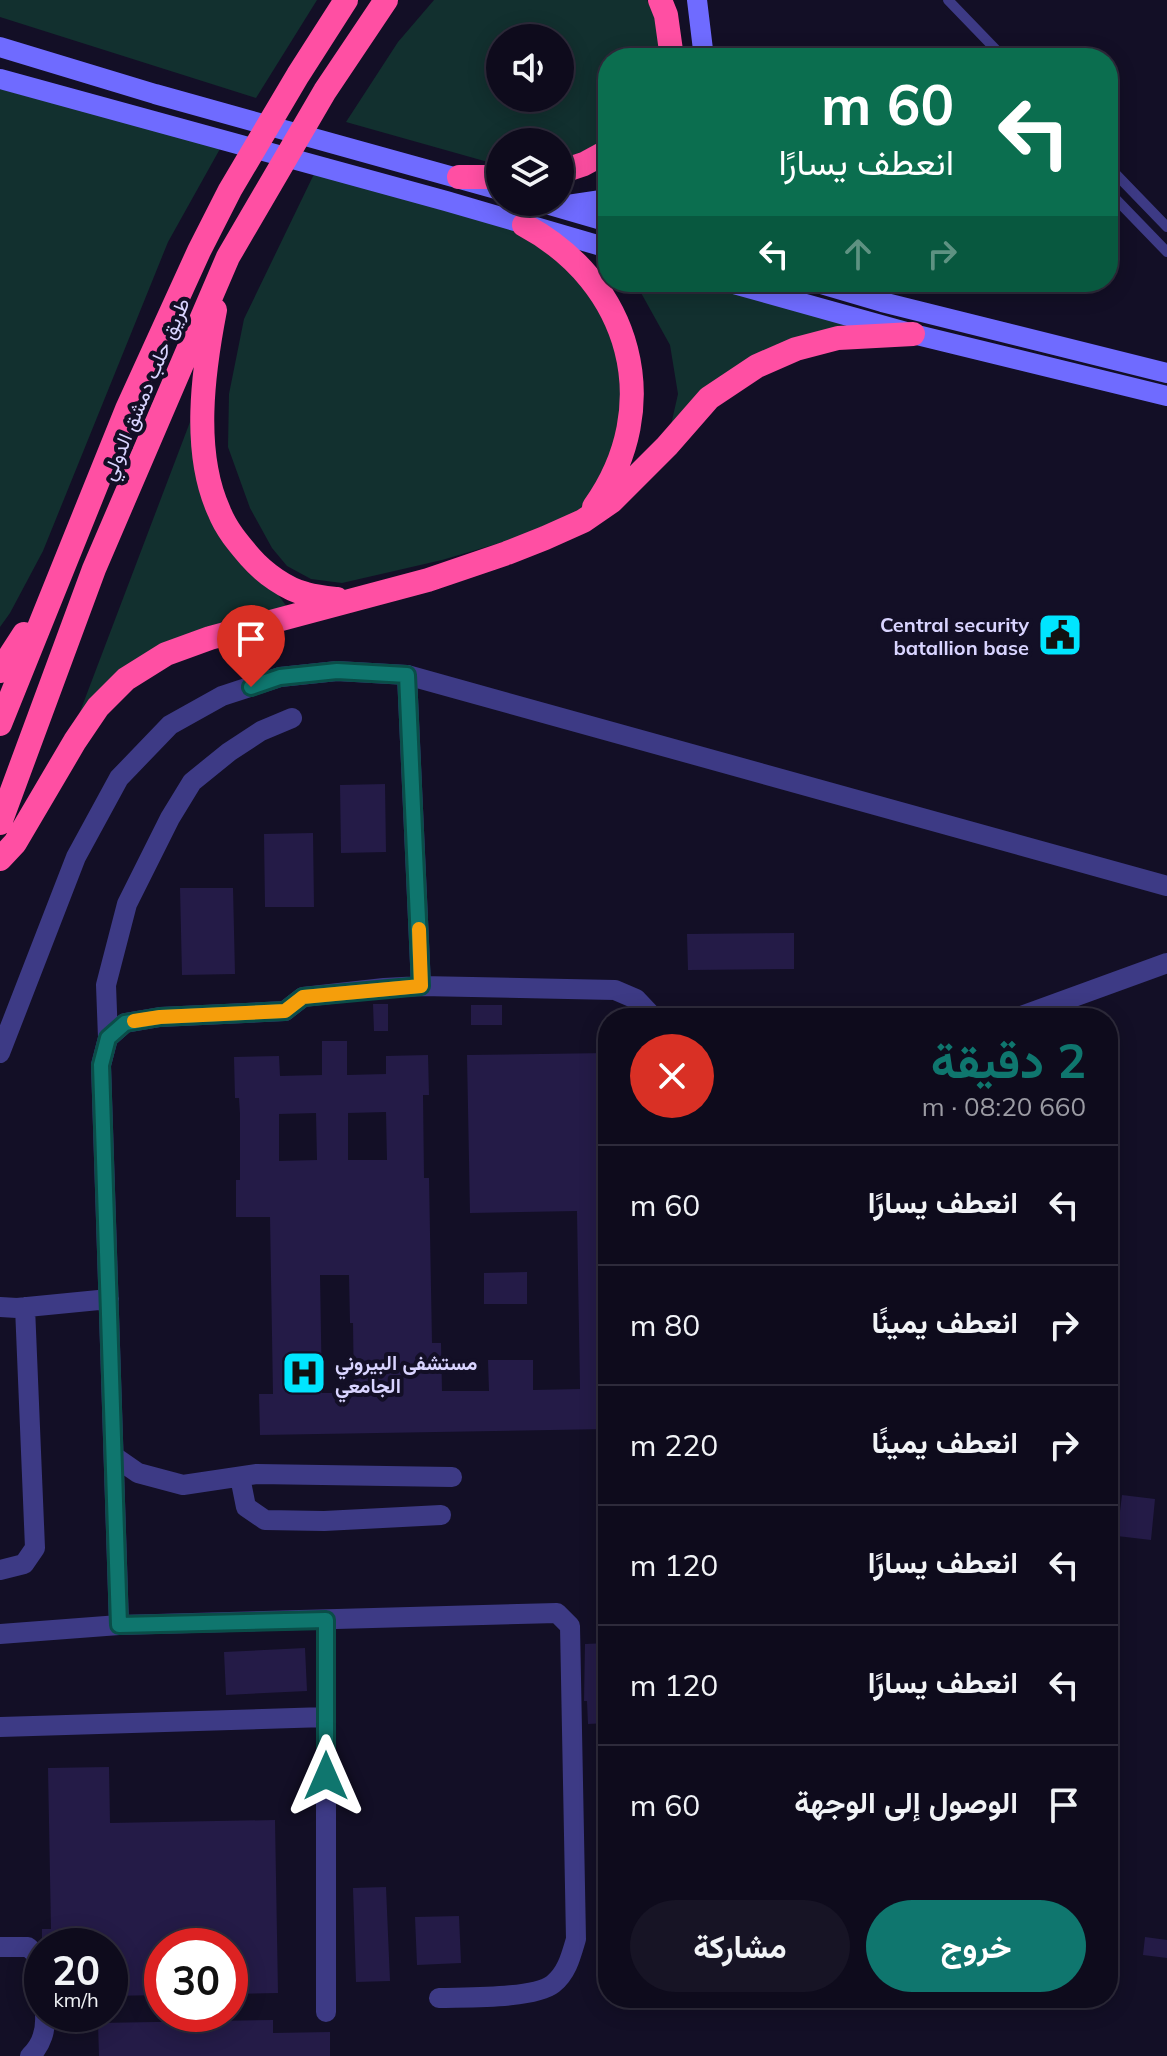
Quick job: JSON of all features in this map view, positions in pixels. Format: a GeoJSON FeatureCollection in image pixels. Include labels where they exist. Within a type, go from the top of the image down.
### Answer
{"type":"FeatureCollection","features":[{"type":"Feature","properties":{"kind":"highway","name":"طريق حلب دمشق الدولي"},"geometry":{"type":"LineString","coordinates":[[0,724],[127,409],[199,251],[237,178],[346,0]]}},
{"type":"Feature","properties":{"kind":"highway"},"geometry":{"type":"LineString","coordinates":[[660,0],[666,15],[671,48]]}},
{"type":"Feature","properties":{"kind":"highway","name":"طريق حلب دمشق الدولي"},"geometry":{"type":"LineString","coordinates":[[0,823],[94,569],[228,257],[325,91],[387,2]]}},
{"type":"Feature","properties":{"kind":"highway"},"geometry":{"type":"LineString","coordinates":[[574,167],[598,156]]}},
{"type":"Feature","properties":{"kind":"highway"},"geometry":{"type":"LineString","coordinates":[[459,177],[486,177]]}},
{"type":"Feature","properties":{"kind":"highway"},"geometry":{"type":"LineString","coordinates":[[524,225],[559,246],[598,288]]}},
{"type":"Feature","properties":{"kind":"highway"},"geometry":{"type":"LineString","coordinates":[[228,257],[212,327],[203,426],[204,455],[218,511],[240,545],[271,575],[304,594],[347,601]]}},
{"type":"Feature","properties":{"kind":"highway"},"geometry":{"type":"LineString","coordinates":[[583,521],[607,487],[624,450],[631,409],[630,368],[620,328],[601,292]]}},
{"type":"Feature","properties":{"kind":"highway"},"geometry":{"type":"LineString","coordinates":[[0,859],[15,843],[98,707],[126,679],[166,654],[188,645],[414,584],[532,543],[583,521],[612,501],[640,475],[709,398],[757,366],[796,349],[838,338],[913,334]]}},
{"type":"Feature","properties":{"kind":"highway"},"geometry":{"type":"LineString","coordinates":[[0,671],[57,582]]}},
{"type":"Feature","properties":{"kind":"main road"},"geometry":{"type":"LineString","coordinates":[[697,0],[703,48]]}},
{"type":"Feature","properties":{"kind":"main road"},"geometry":{"type":"LineString","coordinates":[[0,47],[155,94],[486,186]]}},
{"type":"Feature","properties":{"kind":"main road"},"geometry":{"type":"LineString","coordinates":[[0,79],[598,245]]}},
{"type":"Feature","properties":{"kind":"main road"},"geometry":{"type":"LineString","coordinates":[[574,202],[598,200]]}},
{"type":"Feature","properties":{"kind":"main road"},"geometry":{"type":"LineString","coordinates":[[574,212],[598,219]]}},
{"type":"Feature","properties":{"kind":"main road"},"geometry":{"type":"LineString","coordinates":[[763,292],[913,334],[1167,396]]}},
{"type":"Feature","properties":{"kind":"main road"},"geometry":{"type":"LineString","coordinates":[[848,292],[1167,373]]}},
{"type":"Feature","properties":{"kind":"main road"},"geometry":{"type":"LineString","coordinates":[[864,292],[882,302]]}},
{"type":"Feature","properties":{"kind":"street"},"geometry":{"type":"LineString","coordinates":[[0,1053],[76,857],[119,778],[170,725],[222,696],[280,677],[337,671],[407,675],[1167,886]]}},
{"type":"Feature","properties":{"kind":"street"},"geometry":{"type":"LineString","coordinates":[[407,675],[421,986]]}},
{"type":"Feature","properties":{"kind":"street"},"geometry":{"type":"LineString","coordinates":[[119,1625],[101,1065],[108,1038],[106,985],[127,904],[170,818],[192,782],[261,731],[292,718]]}},
{"type":"Feature","properties":{"kind":"street"},"geometry":{"type":"LineString","coordinates":[[1043,1008],[1167,963]]}},
{"type":"Feature","properties":{"kind":"street"},"geometry":{"type":"LineString","coordinates":[[108,1038],[125,1023],[160,1017],[285,1011],[303,997],[421,986],[615,990],[636,999],[645,1008]]}},
{"type":"Feature","properties":{"kind":"street"},"geometry":{"type":"LineString","coordinates":[[0,1307],[109,1299]]}},
{"type":"Feature","properties":{"kind":"street"},"geometry":{"type":"LineString","coordinates":[[0,1570],[24,1564],[35,1548],[25,1307]]}},
{"type":"Feature","properties":{"kind":"street"},"geometry":{"type":"LineString","coordinates":[[115,1457],[138,1473],[183,1485],[257,1474],[452,1477]]}},
{"type":"Feature","properties":{"kind":"street"},"geometry":{"type":"LineString","coordinates":[[240,1477],[246,1507],[265,1520],[324,1521],[441,1515]]}},
{"type":"Feature","properties":{"kind":"street"},"geometry":{"type":"LineString","coordinates":[[0,1634],[119,1625],[557,1613],[570,1626],[576,1939],[569,1966],[552,1985],[523,1994],[439,1998]]}},
{"type":"Feature","properties":{"kind":"street"},"geometry":{"type":"LineString","coordinates":[[326,1620],[326,2012]]}},
{"type":"Feature","properties":{"kind":"street"},"geometry":{"type":"LineString","coordinates":[[0,1727],[326,1717]]}},
{"type":"Feature","properties":{"kind":"street"},"geometry":{"type":"LineString","coordinates":[[0,1947],[24,1947]]}},
{"type":"Feature","properties":{"kind":"street"},"geometry":{"type":"LineString","coordinates":[[30,2056],[38,2049],[43,2032]]}},
{"type":"Feature","properties":{"kind":"lane"},"geometry":{"type":"LineString","coordinates":[[948,0],[994,48]]}},
{"type":"Feature","properties":{"kind":"lane"},"geometry":{"type":"LineString","coordinates":[[1118,176],[1167,227]]}},
{"type":"Feature","properties":{"kind":"lane"},"geometry":{"type":"LineString","coordinates":[[1118,201],[1167,252]]}},
{"type":"Feature","properties":{"kind":"green space"},"geometry":{"type":"Polygon","coordinates":[[[0,0],[317,0],[256,98],[0,17],[0,0]]]}},
{"type":"Feature","properties":{"kind":"green space"},"geometry":{"type":"Polygon","coordinates":[[[434,0],[647,0],[656,17],[661,48],[598,48],[598,145],[574,155],[574,128],[486,128],[486,161],[346,122],[398,42],[434,0]]]}},
{"type":"Feature","properties":{"kind":"green space"},"geometry":{"type":"Polygon","coordinates":[[[0,89],[221,147],[168,242],[43,551],[0,627],[0,89]]]}},
{"type":"Feature","properties":{"kind":"green space"},"geometry":{"type":"Polygon","coordinates":[[[315,172],[521,231],[575,268],[637,356],[605,493],[558,526],[442,560],[342,583],[311,579],[287,566],[272,548],[250,508],[228,447],[229,394],[244,319],[315,172]]]}},
{"type":"Feature","properties":{"kind":"green space"},"geometry":{"type":"Polygon","coordinates":[[[641,292],[733,292],[857,327],[797,340],[666,447],[678,394],[670,345],[641,292]]]}},
{"type":"Feature","properties":{"kind":"green space"},"geometry":{"type":"Polygon","coordinates":[[[201,393],[224,518],[287,607],[189,633],[64,754],[201,393]]]}},
{"type":"Feature","properties":{"kind":"building"},"geometry":{"type":"Polygon","coordinates":[[[385,784],[386,852],[341,853],[340,785],[385,784]]]}},
{"type":"Feature","properties":{"kind":"building"},"geometry":{"type":"Polygon","coordinates":[[[313,833],[314,907],[265,907],[264,834],[313,833]]]}},
{"type":"Feature","properties":{"kind":"building"},"geometry":{"type":"Polygon","coordinates":[[[180,888],[233,888],[235,974],[182,975],[180,888]]]}},
{"type":"Feature","properties":{"kind":"building"},"geometry":{"type":"Polygon","coordinates":[[[794,933],[794,969],[688,970],[687,934],[794,933]]]}},
{"type":"Feature","properties":{"kind":"building"},"geometry":{"type":"Polygon","coordinates":[[[373,1004],[388,1004],[388,1031],[374,1031],[373,1004]]]}},
{"type":"Feature","properties":{"kind":"building"},"geometry":{"type":"Polygon","coordinates":[[[471,1005],[502,1005],[502,1025],[471,1025],[471,1005]]]}},
{"type":"Feature","properties":{"kind":"building"},"geometry":{"type":"Polygon","coordinates":[[[322,1041],[347,1041],[347,1075],[386,1074],[386,1056],[428,1055],[429,1095],[423,1095],[424,1178],[429,1178],[432,1343],[441,1343],[442,1391],[489,1391],[488,1360],[533,1360],[533,1390],[580,1389],[577,1211],[470,1213],[467,1055],[598,1053],[598,1429],[260,1435],[259,1394],[273,1394],[270,1217],[236,1217],[236,1180],[240,1180],[240,1114],[239,1098],[235,1098],[234,1057],[279,1056],[280,1076],[322,1075],[322,1041]],[[386,1112],[348,1113],[348,1160],[387,1160],[386,1112]],[[316,1113],[279,1114],[279,1161],[317,1160],[316,1113]],[[320,1275],[322,1393],[354,1393],[349,1275],[320,1275]]]}},
{"type":"Feature","properties":{"kind":"building"},"geometry":{"type":"Polygon","coordinates":[[[527,1272],[527,1304],[484,1304],[484,1273],[527,1272]]]}},
{"type":"Feature","properties":{"kind":"building"},"geometry":{"type":"Polygon","coordinates":[[[1122,1495],[1155,1499],[1151,1540],[1118,1536],[1122,1495]]]}},
{"type":"Feature","properties":{"kind":"building"},"geometry":{"type":"Polygon","coordinates":[[[598,1643],[598,1724],[588,1724],[587,1701],[584,1701],[585,1644],[598,1643]]]}},
{"type":"Feature","properties":{"kind":"building"},"geometry":{"type":"Polygon","coordinates":[[[305,1648],[307,1691],[226,1695],[224,1652],[305,1648]]]}},
{"type":"Feature","properties":{"kind":"building"},"geometry":{"type":"Polygon","coordinates":[[[109,1767],[110,1823],[275,1820],[278,1993],[248,1994],[248,1928],[144,1928],[144,1995],[128,1996],[128,1928],[51,1928],[48,1768],[109,1767]]]}},
{"type":"Feature","properties":{"kind":"building"},"geometry":{"type":"Polygon","coordinates":[[[386,1887],[390,1981],[356,1982],[353,1888],[386,1887]]]}},
{"type":"Feature","properties":{"kind":"building"},"geometry":{"type":"Polygon","coordinates":[[[459,1916],[461,1963],[417,1965],[415,1917],[459,1916]]]}},
{"type":"Feature","properties":{"kind":"building"},"geometry":{"type":"Polygon","coordinates":[[[1145,1937],[1167,1940],[1167,1958],[1143,1955],[1145,1937]]]}},
{"type":"Feature","properties":{"kind":"building"},"geometry":{"type":"Polygon","coordinates":[[[248,2020],[273,2020],[273,2033],[330,2032],[330,2056],[99,2056],[98,2032],[128,2032],[128,2022],[144,2022],[144,2032],[248,2032],[248,2020]]]}},
{"type":"Feature","properties":{"kind":"slow traffic"},"geometry":{"type":"LineString","coordinates":[[134,1021],[285,1011],[303,997],[421,986],[419,929]]}},
{"type":"Feature","properties":{"kind":"place","name":"Central security batallion base"},"geometry":{"type":"Point","coordinates":[1060,635]}},
{"type":"Feature","properties":{"kind":"place","name":"مستشفى البيروني الجامعي"},"geometry":{"type":"Point","coordinates":[304,1373]}},
{"type":"Feature","properties":{"kind":"route"},"geometry":{"type":"LineString","coordinates":[[251,687],[280,677],[337,671],[407,675],[421,986],[303,997],[285,1011],[160,1017],[125,1023],[108,1038],[101,1065],[119,1625],[326,1620],[326,1776]]}}]}
